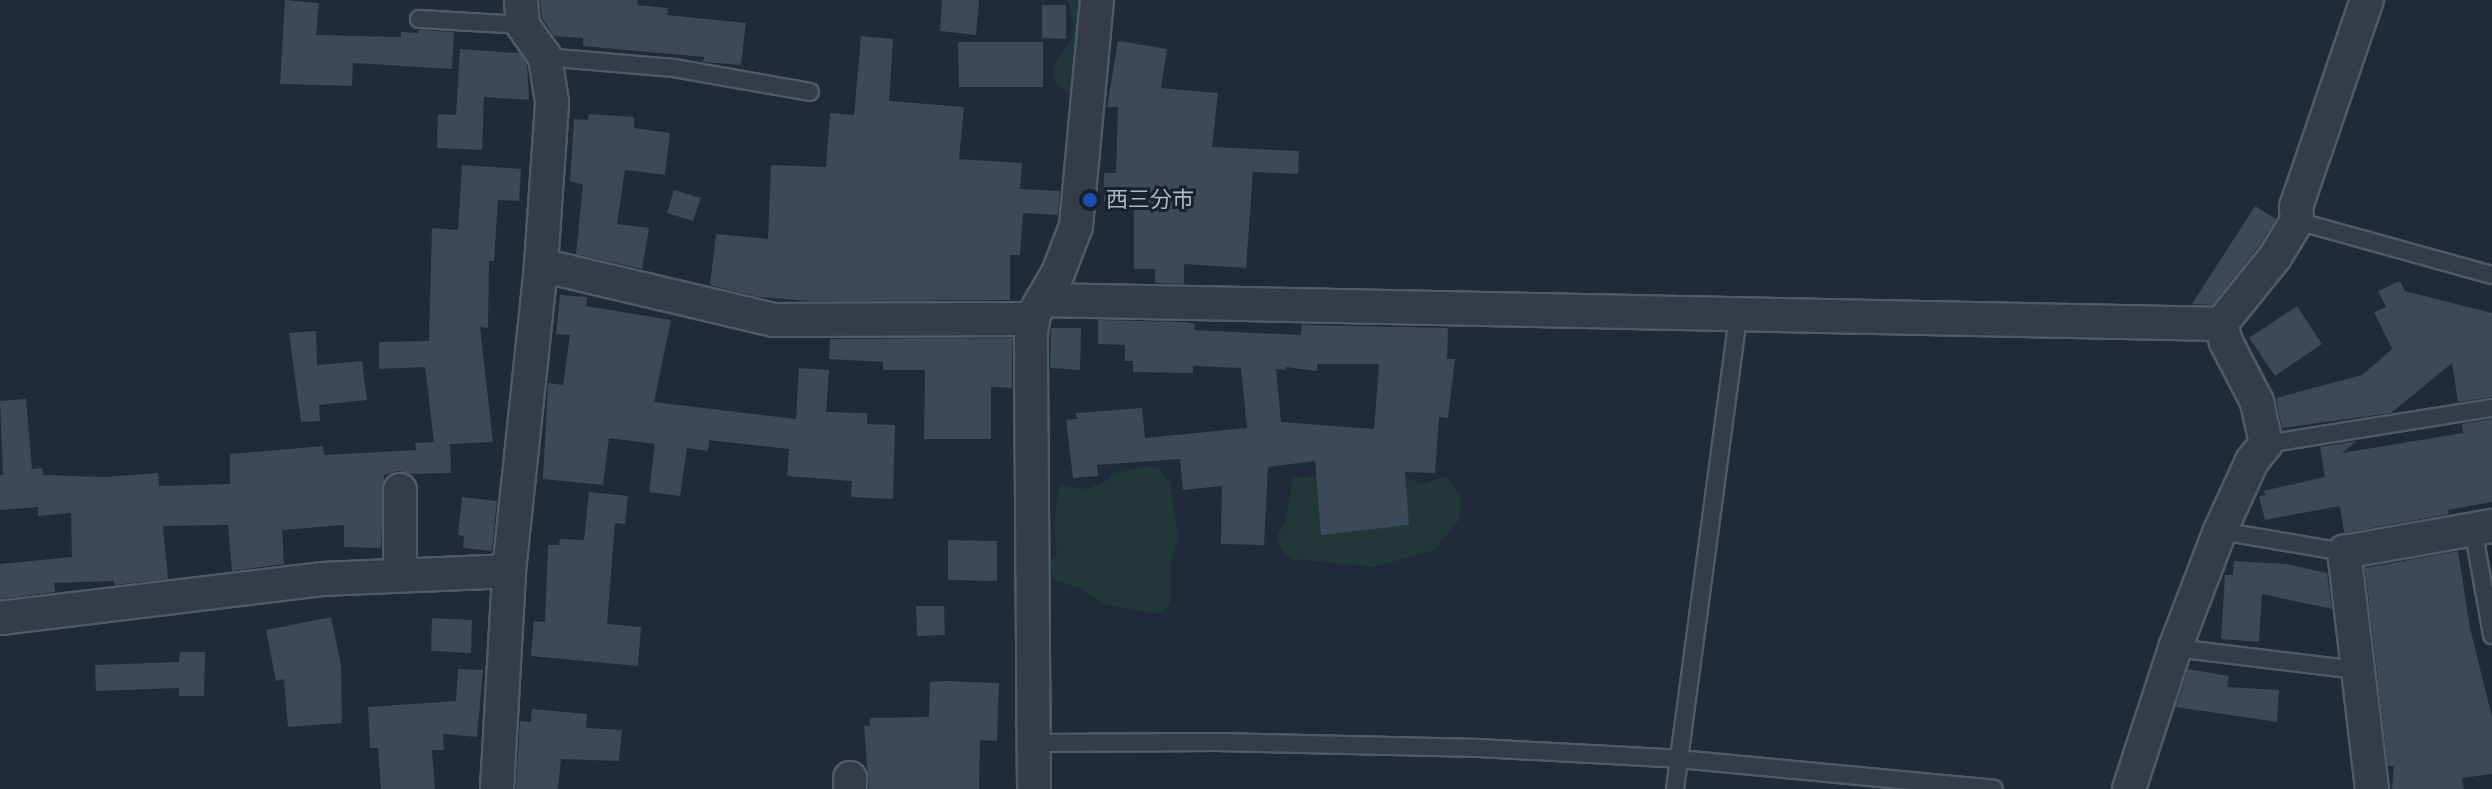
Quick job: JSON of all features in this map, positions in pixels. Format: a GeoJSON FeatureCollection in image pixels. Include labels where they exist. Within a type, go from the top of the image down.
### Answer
{"type":"FeatureCollection","features":[{"type":"Feature","properties":{"kind":"street"},"geometry":{"type":"LineString","coordinates":[[1034,789],[1038,309],[1076,226],[1097,0]]}},
{"type":"Feature","properties":{"kind":"street"},"geometry":{"type":"LineString","coordinates":[[2221,324],[2275,257],[2297,221],[2296,207],[2367,0]]}},
{"type":"Feature","properties":{"kind":"street"},"geometry":{"type":"LineString","coordinates":[[497,789],[509,571],[541,265],[552,102],[545,57],[522,13]]}},
{"type":"Feature","properties":{"kind":"street"},"geometry":{"type":"LineString","coordinates":[[541,265],[773,320],[1038,309],[1738,314],[2221,324]]}},
{"type":"Feature","properties":{"kind":"street"},"geometry":{"type":"LineString","coordinates":[[2129,789],[2175,648],[2220,531],[2252,461],[2266,444],[2257,402],[2221,324]]}},
{"type":"Feature","properties":{"kind":"street"},"geometry":{"type":"LineString","coordinates":[[400,490],[400,575]]}},
{"type":"Feature","properties":{"kind":"street"},"geometry":{"type":"LineString","coordinates":[[2372,789],[2344,552],[2483,527]]}},
{"type":"Feature","properties":{"kind":"street"},"geometry":{"type":"LineString","coordinates":[[0,618],[322,579],[509,571]]}},
{"type":"Feature","properties":{"kind":"lane"},"geometry":{"type":"LineString","coordinates":[[419,19],[522,13]]}},
{"type":"Feature","properties":{"kind":"lane"},"geometry":{"type":"LineString","coordinates":[[545,57],[674,68],[810,92]]}},
{"type":"Feature","properties":{"kind":"lane"},"geometry":{"type":"LineString","coordinates":[[2297,221],[2492,275]]}},
{"type":"Feature","properties":{"kind":"lane"},"geometry":{"type":"LineString","coordinates":[[1675,789],[1738,314]]}},
{"type":"Feature","properties":{"kind":"lane"},"geometry":{"type":"LineString","coordinates":[[2266,444],[2492,408]]}},
{"type":"Feature","properties":{"kind":"lane"},"geometry":{"type":"LineString","coordinates":[[2483,527],[2492,635]]}},
{"type":"Feature","properties":{"kind":"lane"},"geometry":{"type":"LineString","coordinates":[[2220,531],[2344,552]]}},
{"type":"Feature","properties":{"kind":"lane"},"geometry":{"type":"LineString","coordinates":[[2175,648],[2357,670]]}},
{"type":"Feature","properties":{"kind":"lane"},"geometry":{"type":"LineString","coordinates":[[1035,743],[1321,743],[1679,759],[1994,789]]}},
{"type":"Feature","properties":{"kind":"green space"},"geometry":{"type":"Polygon","coordinates":[[[1068,0],[1092,0],[1080,94],[1070,96],[1054,80],[1056,61],[1071,41],[1074,25],[1068,0]]]}},
{"type":"Feature","properties":{"kind":"green space"},"geometry":{"type":"Polygon","coordinates":[[[1148,466],[1160,470],[1170,482],[1178,536],[1170,565],[1170,604],[1162,614],[1106,605],[1082,589],[1054,580],[1050,564],[1057,554],[1054,526],[1059,485],[1087,489],[1108,480],[1110,474],[1148,466]]]}},
{"type":"Feature","properties":{"kind":"green space"},"geometry":{"type":"Polygon","coordinates":[[[1355,473],[1399,476],[1423,484],[1446,476],[1461,496],[1459,520],[1434,550],[1374,567],[1293,559],[1281,550],[1278,534],[1286,522],[1293,478],[1355,473]]]}},
{"type":"Feature","properties":{"kind":"building"},"geometry":{"type":"Polygon","coordinates":[[[285,0],[319,3],[316,35],[401,37],[401,32],[418,33],[418,30],[454,32],[452,69],[353,63],[352,86],[280,84],[285,0]]]}},
{"type":"Feature","properties":{"kind":"building"},"geometry":{"type":"Polygon","coordinates":[[[540,0],[638,0],[637,5],[668,8],[667,15],[746,23],[741,65],[703,62],[704,57],[583,46],[583,38],[554,36],[542,18],[540,0]]]}},
{"type":"Feature","properties":{"kind":"building"},"geometry":{"type":"Polygon","coordinates":[[[942,0],[979,0],[976,35],[940,31],[942,0]]]}},
{"type":"Feature","properties":{"kind":"building"},"geometry":{"type":"Polygon","coordinates":[[[1042,5],[1066,5],[1066,39],[1042,38],[1042,5]]]}},
{"type":"Feature","properties":{"kind":"building"},"geometry":{"type":"Polygon","coordinates":[[[861,36],[893,39],[889,101],[964,107],[959,159],[1022,163],[1020,189],[1060,191],[1058,215],[1023,213],[1020,255],[1010,255],[1010,300],[812,301],[759,297],[710,285],[716,234],[768,239],[771,165],[826,167],[830,113],[854,115],[861,36]]]}},
{"type":"Feature","properties":{"kind":"building"},"geometry":{"type":"Polygon","coordinates":[[[1118,41],[1167,49],[1161,88],[1218,93],[1212,147],[1299,151],[1298,174],[1253,172],[1246,268],[1184,264],[1184,284],[1155,283],[1155,269],[1134,269],[1134,202],[1104,202],[1104,173],[1116,173],[1118,107],[1107,107],[1118,41]]]}},
{"type":"Feature","properties":{"kind":"building"},"geometry":{"type":"Polygon","coordinates":[[[958,42],[1043,42],[1043,87],[959,87],[958,42]]]}},
{"type":"Feature","properties":{"kind":"building"},"geometry":{"type":"Polygon","coordinates":[[[460,49],[519,53],[527,64],[529,100],[484,97],[482,150],[437,148],[438,114],[456,115],[460,49]]]}},
{"type":"Feature","properties":{"kind":"building"},"geometry":{"type":"Polygon","coordinates":[[[589,114],[634,117],[634,128],[670,133],[665,175],[625,170],[617,224],[649,228],[642,269],[576,254],[583,185],[570,181],[574,119],[588,120],[589,114]]]}},
{"type":"Feature","properties":{"kind":"building"},"geometry":{"type":"Polygon","coordinates":[[[462,165],[521,169],[519,201],[498,200],[494,261],[489,261],[488,328],[480,327],[493,442],[450,444],[451,473],[411,474],[399,471],[384,475],[381,548],[344,547],[344,525],[282,530],[284,564],[232,571],[228,525],[163,526],[168,579],[114,585],[114,581],[54,583],[55,592],[0,599],[0,564],[72,557],[71,513],[38,516],[38,507],[0,510],[0,475],[3,475],[0,401],[26,399],[32,469],[42,468],[43,475],[104,477],[158,473],[159,486],[230,484],[230,454],[323,446],[324,455],[416,450],[415,443],[434,442],[425,367],[379,369],[379,342],[429,341],[432,228],[458,230],[462,165]]]}},
{"type":"Feature","properties":{"kind":"building"},"geometry":{"type":"Polygon","coordinates":[[[674,190],[701,198],[693,221],[667,213],[674,190]]]}},
{"type":"Feature","properties":{"kind":"building"},"geometry":{"type":"Polygon","coordinates":[[[2255,206],[2276,219],[2259,246],[2212,305],[2192,304],[2255,206]]]}},
{"type":"Feature","properties":{"kind":"building"},"geometry":{"type":"Polygon","coordinates":[[[2400,281],[2405,291],[2492,313],[2492,397],[2458,402],[2452,363],[2391,413],[2282,428],[2276,398],[2362,375],[2392,349],[2374,312],[2386,307],[2378,291],[2400,281]]]}},
{"type":"Feature","properties":{"kind":"building"},"geometry":{"type":"Polygon","coordinates":[[[560,295],[587,297],[586,306],[671,320],[654,402],[796,419],[799,368],[829,370],[826,412],[867,413],[867,424],[895,425],[893,499],[851,497],[852,481],[787,476],[789,449],[709,440],[708,451],[687,448],[680,496],[649,492],[655,444],[609,438],[603,485],[543,479],[548,383],[563,385],[570,335],[556,334],[560,295]]]}},
{"type":"Feature","properties":{"kind":"building"},"geometry":{"type":"Polygon","coordinates":[[[2297,306],[2322,344],[2275,376],[2249,338],[2297,306]]]}},
{"type":"Feature","properties":{"kind":"building"},"geometry":{"type":"Polygon","coordinates":[[[1098,320],[1184,322],[1195,324],[1194,330],[1301,335],[1302,325],[1448,328],[1447,359],[1455,359],[1448,418],[1439,417],[1435,473],[1405,472],[1409,525],[1321,535],[1315,461],[1268,467],[1264,545],[1221,544],[1222,486],[1183,490],[1180,459],[1097,465],[1098,476],[1073,478],[1066,420],[1077,419],[1076,413],[1142,408],[1145,438],[1247,428],[1241,368],[1193,366],[1193,373],[1133,372],[1133,361],[1125,361],[1125,345],[1098,344],[1098,320]],[[1317,364],[1317,371],[1286,367],[1286,370],[1276,369],[1281,422],[1374,429],[1379,364],[1317,364]]]}},
{"type":"Feature","properties":{"kind":"building"},"geometry":{"type":"Polygon","coordinates":[[[1051,328],[1081,328],[1080,370],[1050,368],[1051,328]]]}},
{"type":"Feature","properties":{"kind":"building"},"geometry":{"type":"Polygon","coordinates":[[[316,331],[317,365],[362,361],[367,400],[319,405],[320,421],[301,422],[289,333],[316,331]]]}},
{"type":"Feature","properties":{"kind":"building"},"geometry":{"type":"Polygon","coordinates":[[[1012,338],[1012,388],[991,387],[991,439],[924,439],[925,370],[883,370],[883,362],[829,359],[830,339],[1012,338]]]}},
{"type":"Feature","properties":{"kind":"building"},"geometry":{"type":"Polygon","coordinates":[[[2492,419],[2492,502],[2448,510],[2449,514],[2344,533],[2340,506],[2265,520],[2259,496],[2266,495],[2263,491],[2325,477],[2320,447],[2357,441],[2342,453],[2463,433],[2462,424],[2492,419]]]}},
{"type":"Feature","properties":{"kind":"building"},"geometry":{"type":"Polygon","coordinates":[[[589,492],[628,496],[625,524],[615,523],[607,624],[641,627],[638,666],[531,656],[534,621],[545,622],[548,545],[559,545],[560,539],[584,540],[589,492]]]}},
{"type":"Feature","properties":{"kind":"building"},"geometry":{"type":"Polygon","coordinates":[[[462,497],[497,501],[492,551],[463,548],[464,536],[458,535],[462,497]]]}},
{"type":"Feature","properties":{"kind":"building"},"geometry":{"type":"Polygon","coordinates":[[[948,540],[997,541],[997,581],[948,580],[948,540]]]}},
{"type":"Feature","properties":{"kind":"building"},"geometry":{"type":"Polygon","coordinates":[[[2458,551],[2470,628],[2492,717],[2492,774],[2462,778],[2464,789],[2392,789],[2394,766],[2388,766],[2365,568],[2458,551]]]}},
{"type":"Feature","properties":{"kind":"building"},"geometry":{"type":"Polygon","coordinates":[[[2234,561],[2287,564],[2327,573],[2332,609],[2262,594],[2259,642],[2221,639],[2225,575],[2233,575],[2234,561]]]}},
{"type":"Feature","properties":{"kind":"building"},"geometry":{"type":"Polygon","coordinates":[[[916,606],[944,606],[945,635],[917,636],[916,606]]]}},
{"type":"Feature","properties":{"kind":"building"},"geometry":{"type":"Polygon","coordinates":[[[331,617],[341,665],[342,723],[288,727],[284,679],[276,681],[266,630],[331,617]]]}},
{"type":"Feature","properties":{"kind":"building"},"geometry":{"type":"Polygon","coordinates":[[[432,618],[472,620],[471,653],[431,651],[432,618]]]}},
{"type":"Feature","properties":{"kind":"building"},"geometry":{"type":"Polygon","coordinates":[[[180,652],[205,652],[204,696],[179,696],[179,688],[96,691],[95,665],[179,662],[180,652]]]}},
{"type":"Feature","properties":{"kind":"building"},"geometry":{"type":"Polygon","coordinates":[[[458,669],[483,670],[477,737],[443,734],[444,750],[432,750],[435,789],[381,789],[378,748],[370,748],[368,707],[456,701],[458,669]]]}},
{"type":"Feature","properties":{"kind":"building"},"geometry":{"type":"Polygon","coordinates":[[[2188,669],[2229,676],[2227,687],[2279,690],[2277,722],[2176,707],[2188,669]]]}},
{"type":"Feature","properties":{"kind":"building"},"geometry":{"type":"Polygon","coordinates":[[[930,682],[999,683],[997,741],[980,740],[979,789],[869,789],[864,726],[870,726],[870,718],[929,717],[930,682]]]}},
{"type":"Feature","properties":{"kind":"building"},"geometry":{"type":"Polygon","coordinates":[[[532,709],[587,714],[586,728],[622,730],[619,761],[561,759],[558,789],[516,789],[520,721],[531,722],[532,709]]]}},
{"type":"Feature","properties":{"kind":"place","name":"西三分市"},"geometry":{"type":"Point","coordinates":[1090,200]}}]}
